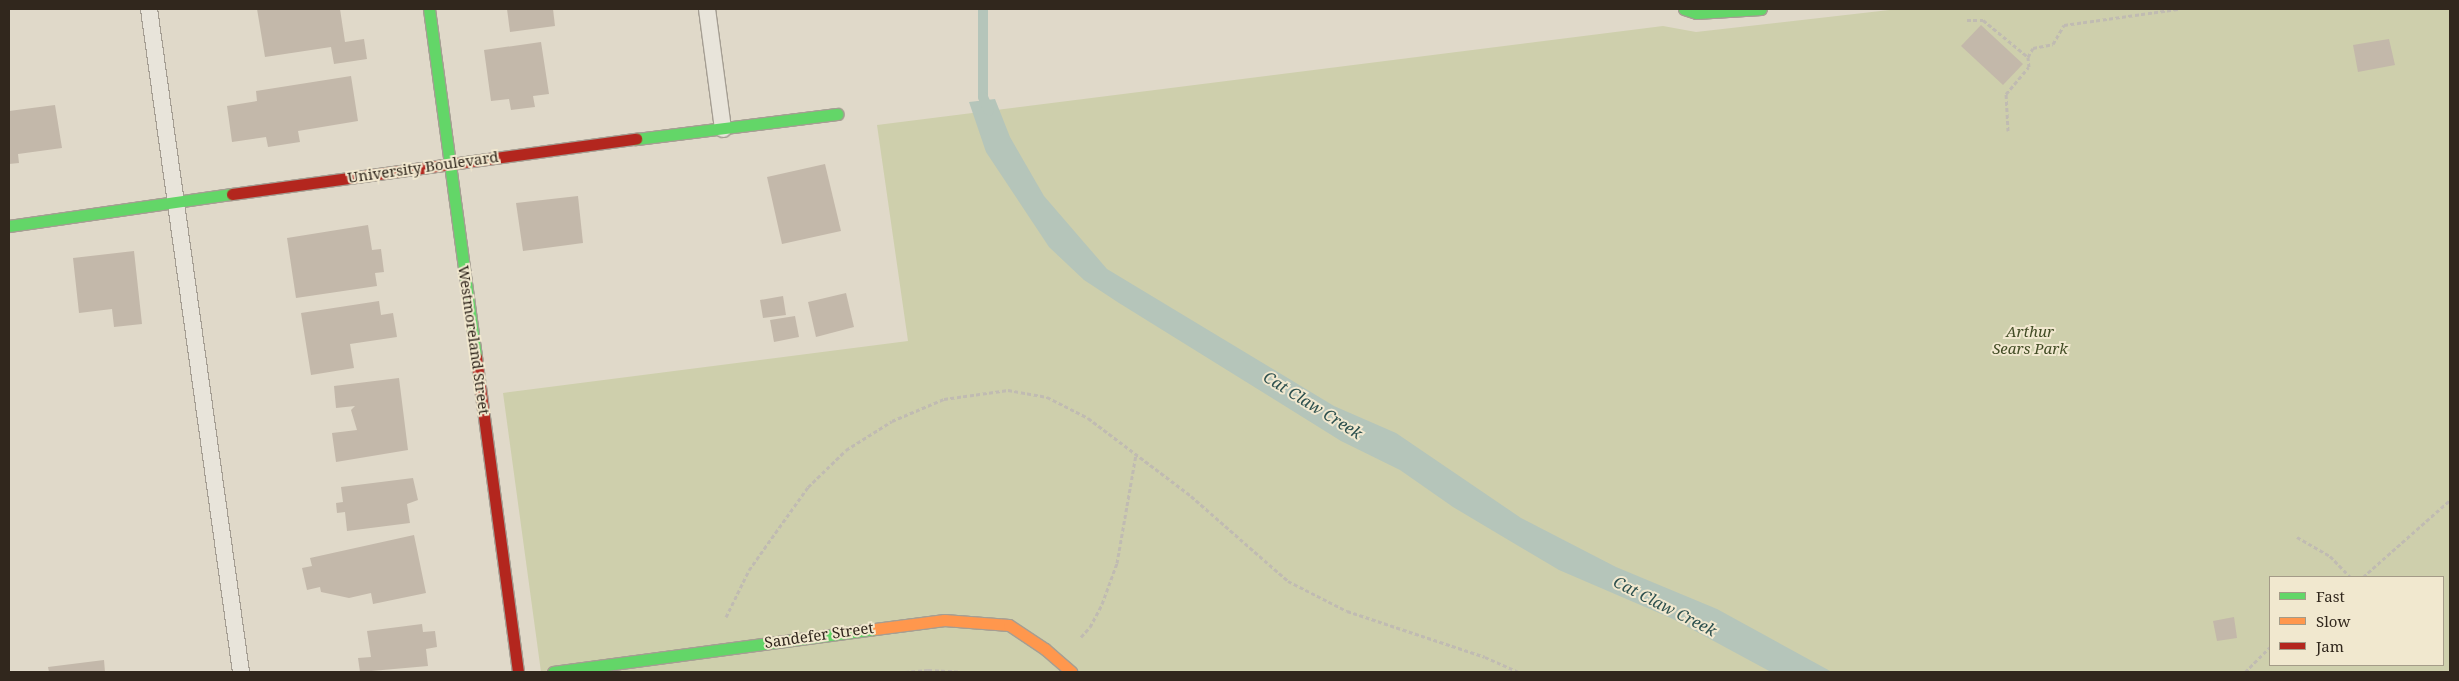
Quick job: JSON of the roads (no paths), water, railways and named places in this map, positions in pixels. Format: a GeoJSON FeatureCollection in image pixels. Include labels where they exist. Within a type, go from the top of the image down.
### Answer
{"type":"FeatureCollection","features":[{"type":"Feature","properties":{"kind":"street","name":"Westmoreland Street"},"geometry":{"type":"LineString","coordinates":[[429,9],[518,672]]}},
{"type":"Feature","properties":{"kind":"street"},"geometry":{"type":"LineString","coordinates":[[1684,9],[1696,14],[1761,9]]}},
{"type":"Feature","properties":{"kind":"street","name":"University Boulevard"},"geometry":{"type":"LineString","coordinates":[[9,226],[450,163],[837,114]]}},
{"type":"Feature","properties":{"kind":"street","name":"Sandefer Street"},"geometry":{"type":"LineString","coordinates":[[552,672],[871,628],[944,620],[978,620],[1009,625],[1045,648],[1071,672]]}},
{"type":"Feature","properties":{"kind":"lane"},"geometry":{"type":"LineString","coordinates":[[149,9],[241,672]]}},
{"type":"Feature","properties":{"kind":"lane"},"geometry":{"type":"LineString","coordinates":[[707,9],[724,129]]}},
{"type":"Feature","properties":{"kind":"water"},"geometry":{"type":"Polygon","coordinates":[[[995,99],[1010,137],[1044,196],[1107,269],[1334,406],[1396,433],[1521,518],[1616,567],[1717,609],[1832,672],[1771,672],[1673,619],[1559,570],[1453,507],[1400,470],[1341,441],[1084,280],[1049,247],[986,152],[969,102],[995,99]]]}},
{"type":"Feature","properties":{"kind":"waterway","name":"Cat Claw Creek"},"geometry":{"type":"LineString","coordinates":[[983,9],[983,97],[989,111]]}},
{"type":"Feature","properties":{"kind":"park label","name":"Arthur Sears Park"},"geometry":{"type":"Point","coordinates":[2030,340]}}]}
